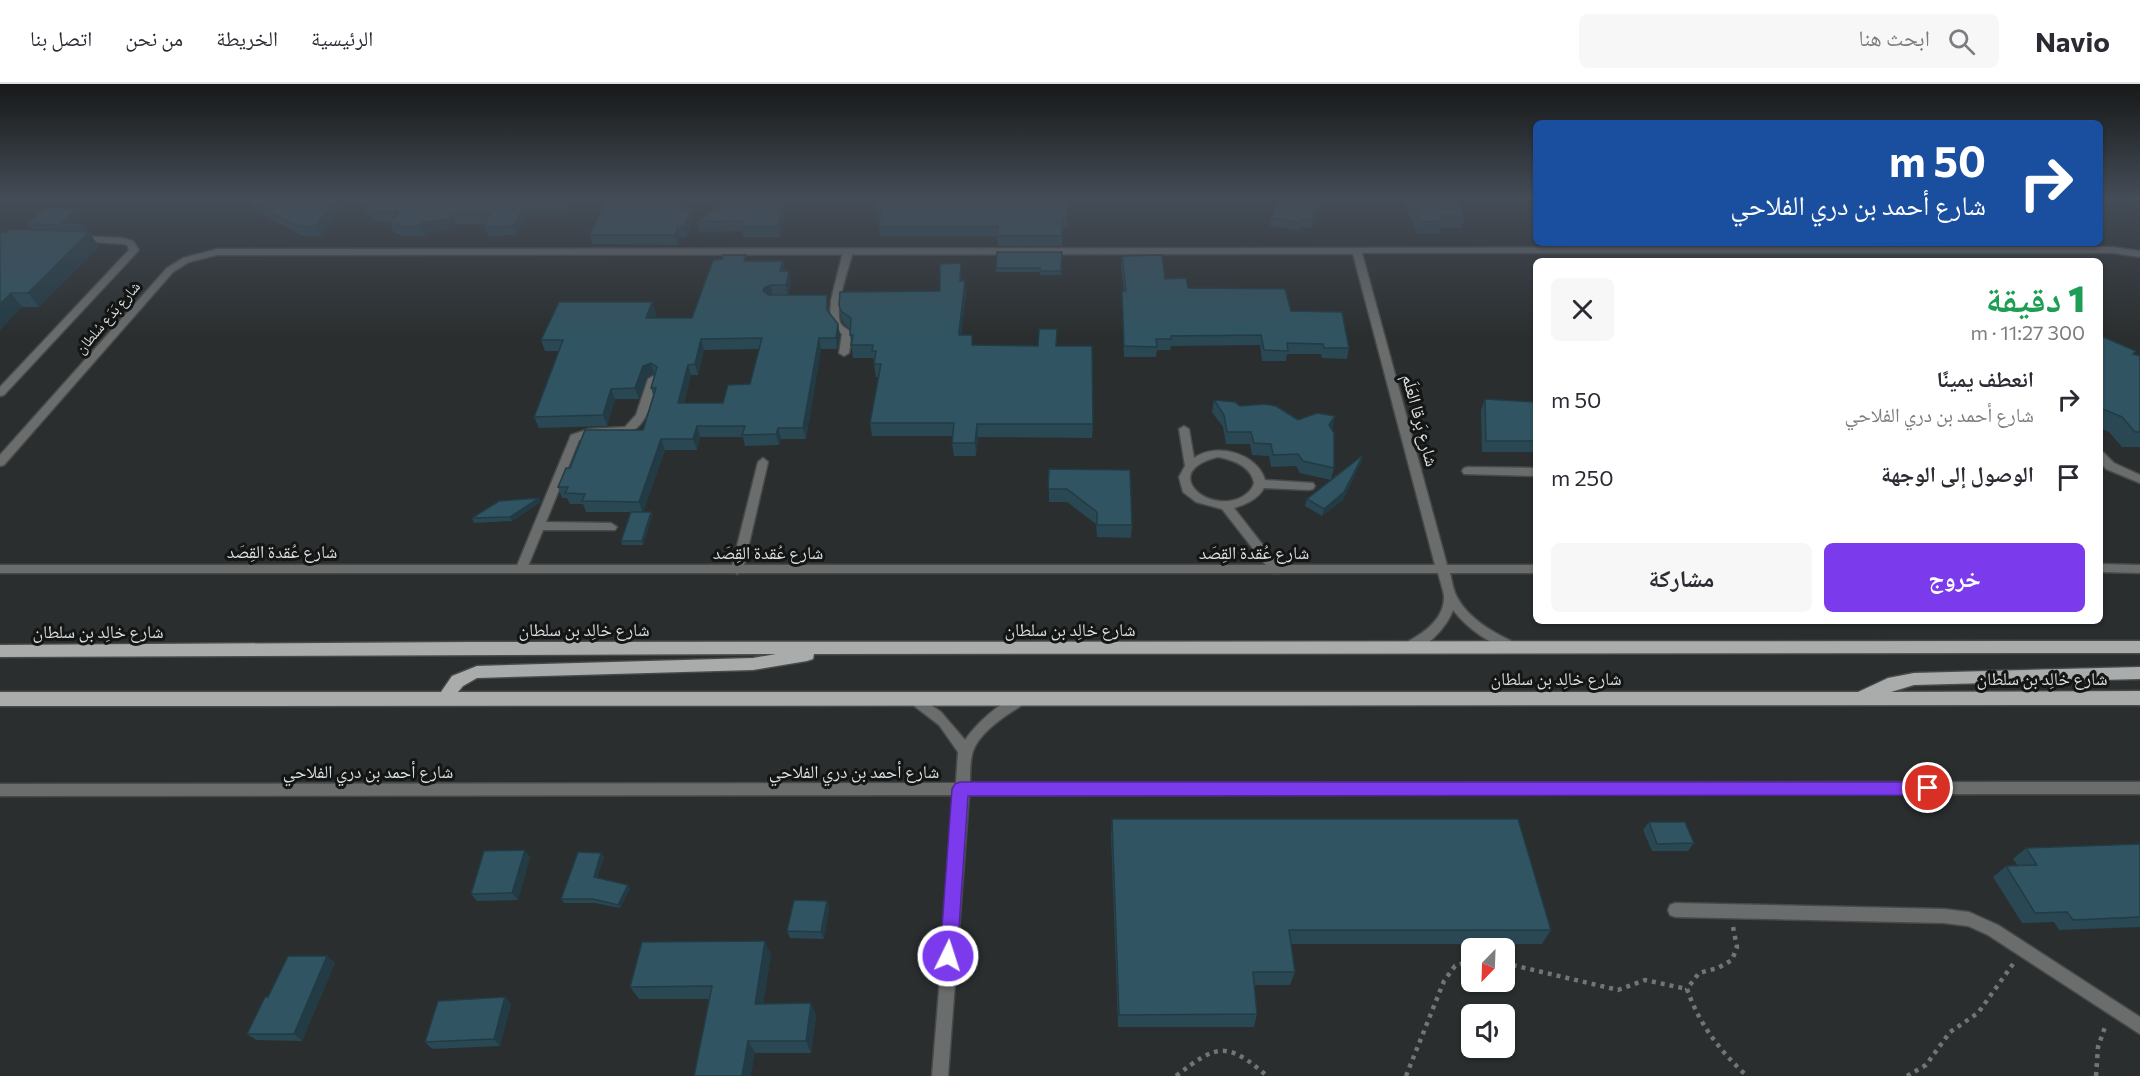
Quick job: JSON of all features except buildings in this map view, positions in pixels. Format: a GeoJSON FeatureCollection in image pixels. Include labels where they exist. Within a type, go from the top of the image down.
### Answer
{"type":"FeatureCollection","features":[{"type":"Feature","properties":{"kind":"main road","name":"شارع خالِد بن سلطان"},"geometry":{"type":"LineString","coordinates":[[0,651],[2140,647]]}},
{"type":"Feature","properties":{"kind":"main road"},"geometry":{"type":"LineString","coordinates":[[448,699],[448,692],[459,679],[477,672],[753,664],[807,656],[834,648]]}},
{"type":"Feature","properties":{"kind":"main road"},"geometry":{"type":"LineString","coordinates":[[1861,698],[1876,689],[1914,679],[2140,673]]}},
{"type":"Feature","properties":{"kind":"main road","name":"شارع خالِد بن سلطان"},"geometry":{"type":"LineString","coordinates":[[0,699],[2140,698]]}},
{"type":"Feature","properties":{"kind":"street"},"geometry":{"type":"LineString","coordinates":[[0,393],[134,250],[131,245]]}},
{"type":"Feature","properties":{"kind":"street","name":"شارع بَدَع سُلطان"},"geometry":{"type":"LineString","coordinates":[[0,462],[164,276],[177,265],[207,254],[227,251],[2112,250],[2140,254]]}},
{"type":"Feature","properties":{"kind":"street"},"geometry":{"type":"LineString","coordinates":[[844,353],[847,333],[836,324],[831,300],[848,252]]}},
{"type":"Feature","properties":{"kind":"street","name":"شارع بَرقا العَلَم"},"geometry":{"type":"LineString","coordinates":[[1357,252],[1450,597],[1476,627],[1495,639],[1517,648]]}},
{"type":"Feature","properties":{"kind":"street"},"geometry":{"type":"LineString","coordinates":[[522,568],[575,438],[586,432],[619,432],[631,428],[638,421],[653,379]]}},
{"type":"Feature","properties":{"kind":"street"},"geometry":{"type":"LineString","coordinates":[[1184,429],[1189,464]]}},
{"type":"Feature","properties":{"kind":"street"},"geometry":{"type":"LineString","coordinates":[[1216,454],[1233,456],[1248,462],[1257,472],[1259,484],[1254,495],[1243,503],[1226,506],[1209,504],[1194,497],[1185,486],[1183,475],[1189,464],[1200,457],[1216,454]]}},
{"type":"Feature","properties":{"kind":"street"},"geometry":{"type":"LineString","coordinates":[[2103,459],[2110,466],[2140,479]]}},
{"type":"Feature","properties":{"kind":"street"},"geometry":{"type":"LineString","coordinates":[[737,570],[763,462]]}},
{"type":"Feature","properties":{"kind":"street"},"geometry":{"type":"LineString","coordinates":[[1468,471],[1533,472]]}},
{"type":"Feature","properties":{"kind":"street"},"geometry":{"type":"LineString","coordinates":[[1259,484],[1309,486]]}},
{"type":"Feature","properties":{"kind":"street"},"geometry":{"type":"LineString","coordinates":[[1226,506],[1276,570]]}},
{"type":"Feature","properties":{"kind":"street"},"geometry":{"type":"LineString","coordinates":[[539,526],[611,527]]}},
{"type":"Feature","properties":{"kind":"street"},"geometry":{"type":"LineString","coordinates":[[2103,568],[2140,569]]}},
{"type":"Feature","properties":{"kind":"street","name":"شارع عُقدة القِصَد"},"geometry":{"type":"LineString","coordinates":[[0,569],[1533,569]]}},
{"type":"Feature","properties":{"kind":"street"},"geometry":{"type":"LineString","coordinates":[[1405,648],[1424,640],[1438,628],[1447,613],[1450,597]]}},
{"type":"Feature","properties":{"kind":"street"},"geometry":{"type":"LineString","coordinates":[[914,698],[939,716],[958,739],[965,752]]}},
{"type":"Feature","properties":{"kind":"street"},"geometry":{"type":"LineString","coordinates":[[940,1076],[960,789],[965,752],[983,726],[1009,705],[1024,698]]}},
{"type":"Feature","properties":{"kind":"street","name":"شارع أحمد بن دري الفلاحي"},"geometry":{"type":"LineString","coordinates":[[0,790],[2140,788]]}},
{"type":"Feature","properties":{"kind":"street"},"geometry":{"type":"LineString","coordinates":[[1675,910],[1944,916],[1968,919],[2024,948],[2140,1026]]}},
{"type":"Feature","properties":{"kind":"path"},"geometry":{"type":"LineString","coordinates":[[1687,989],[1699,973],[1721,969],[1731,964],[1738,947],[1735,930],[1726,910]]}},
{"type":"Feature","properties":{"kind":"path"},"geometry":{"type":"LineString","coordinates":[[1907,1076],[1926,1065],[1950,1032],[1977,1012],[2024,948]]}},
{"type":"Feature","properties":{"kind":"path"},"geometry":{"type":"LineString","coordinates":[[1406,1076],[1444,981],[1455,966],[1461,964]]}},
{"type":"Feature","properties":{"kind":"path"},"geometry":{"type":"LineString","coordinates":[[1515,966],[1618,990],[1629,989],[1641,981],[1656,981],[1687,989]]}},
{"type":"Feature","properties":{"kind":"path"},"geometry":{"type":"LineString","coordinates":[[1687,989],[1692,1005],[1707,1031],[1747,1076]]}},
{"type":"Feature","properties":{"kind":"path"},"geometry":{"type":"LineString","coordinates":[[2096,1076],[2098,1047],[2112,1008]]}},
{"type":"Feature","properties":{"kind":"path"},"geometry":{"type":"LineString","coordinates":[[1176,1076],[1214,1050],[1231,1050],[1240,1054],[1267,1076]]}},
{"type":"Feature","properties":{"kind":"route"},"geometry":{"type":"LineString","coordinates":[[948,956],[960,789],[1928,788]]}}]}
